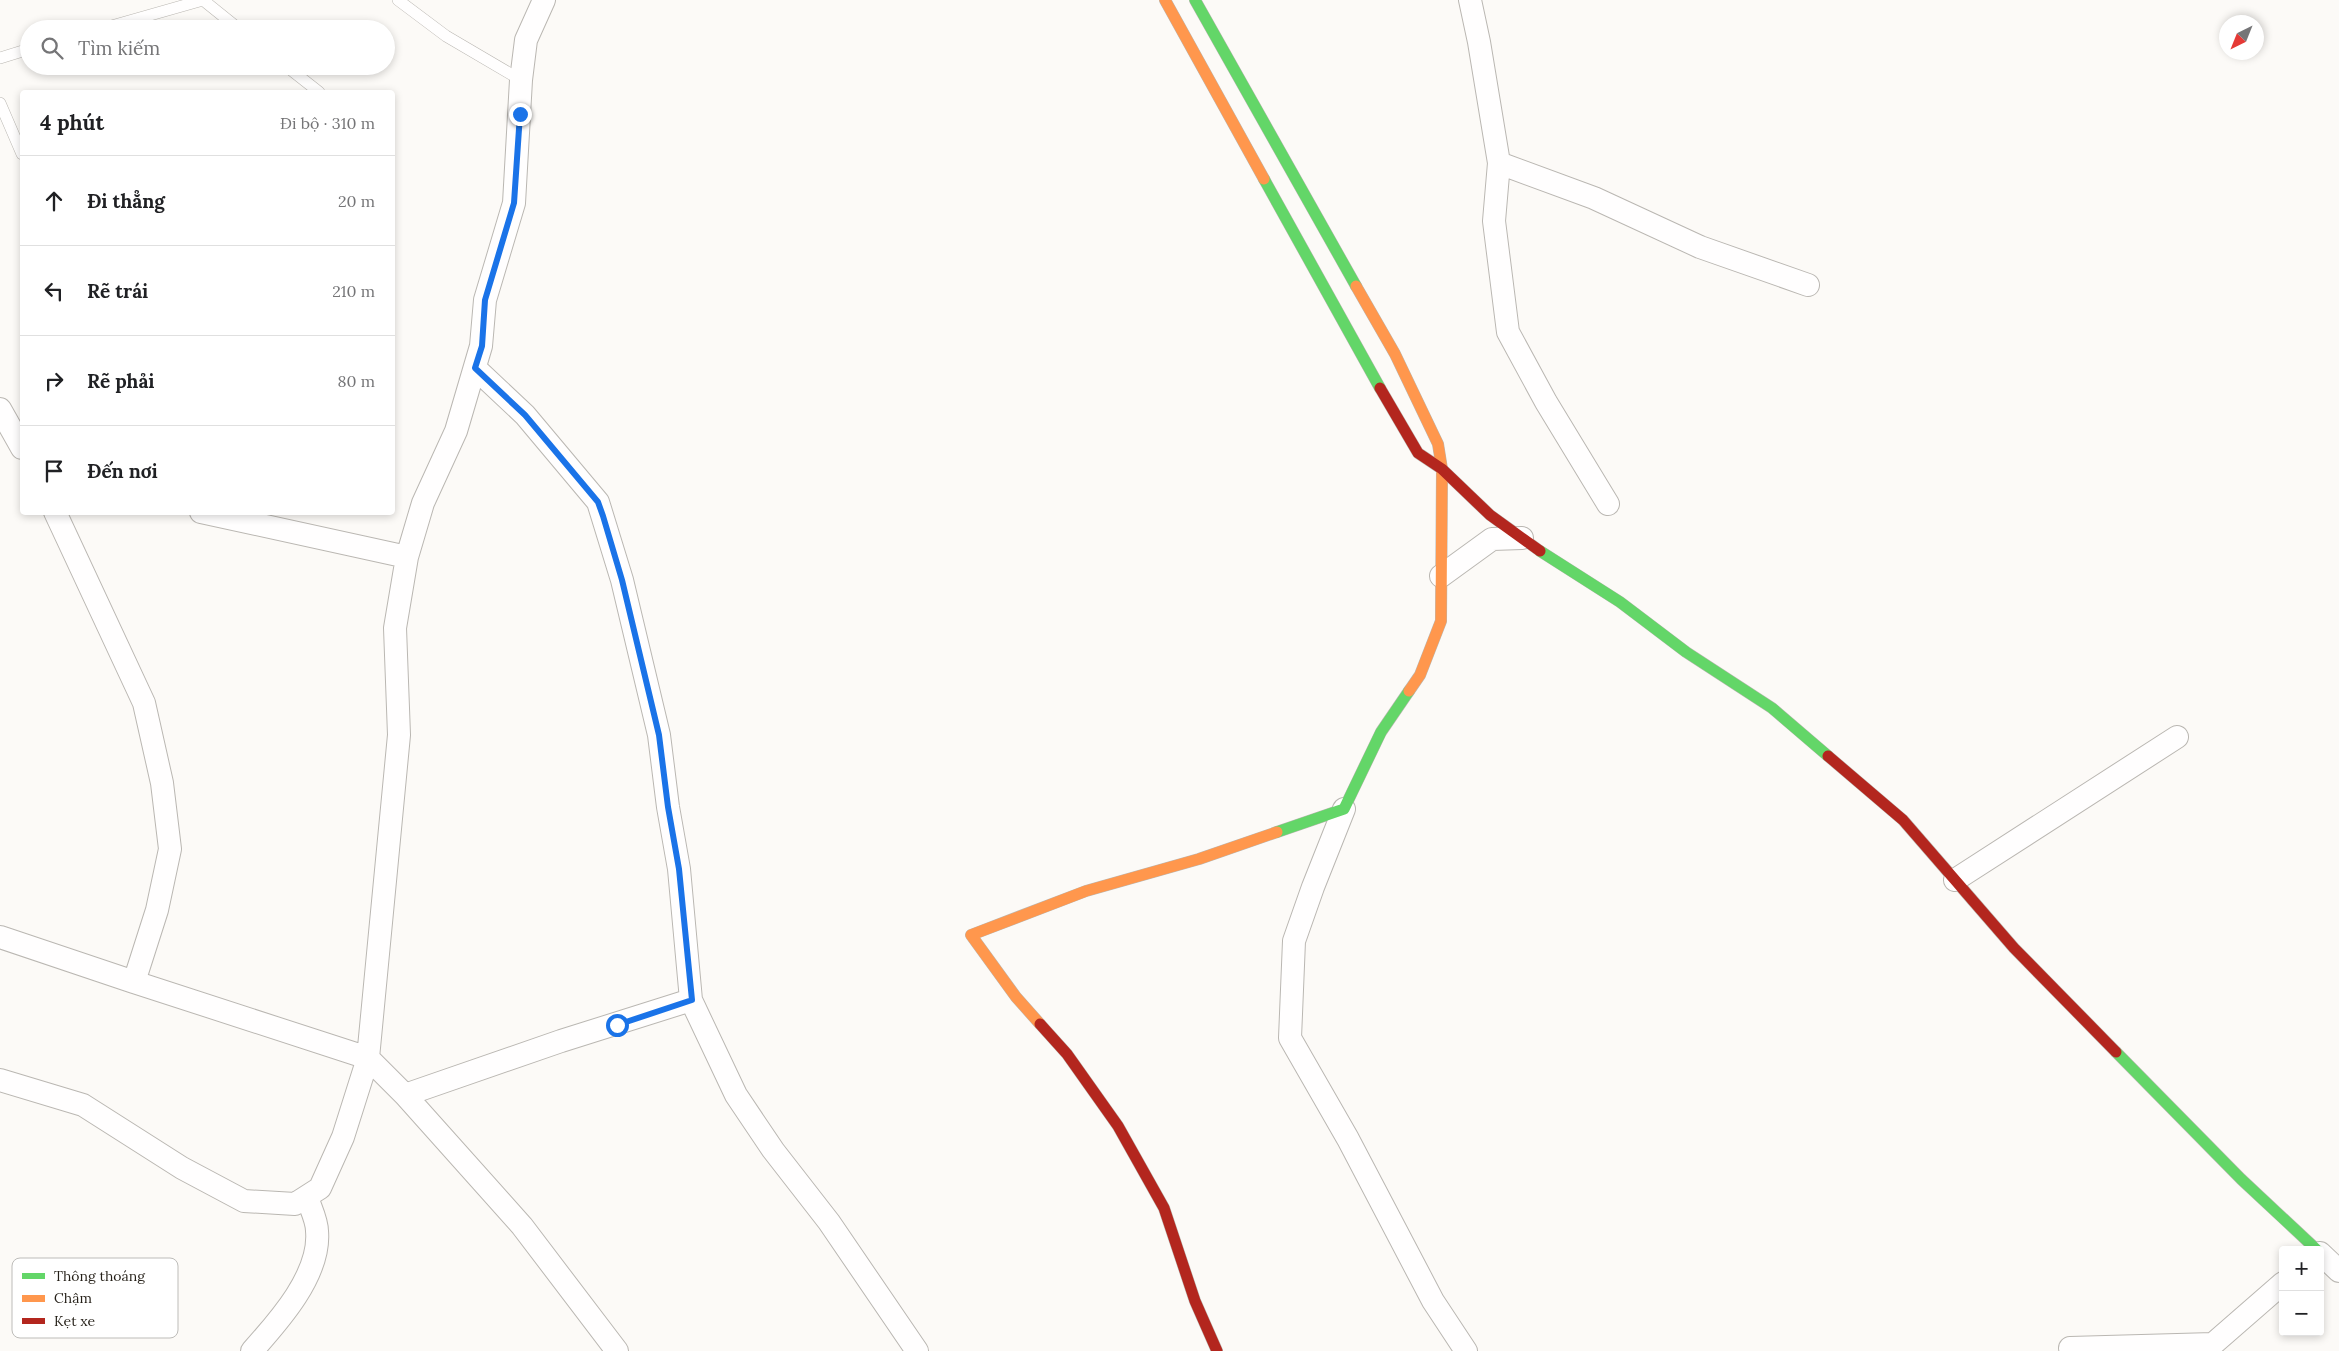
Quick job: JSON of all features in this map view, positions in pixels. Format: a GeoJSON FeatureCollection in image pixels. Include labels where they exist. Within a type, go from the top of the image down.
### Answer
{"type":"FeatureCollection","features":[{"type":"Feature","properties":{"kind":"street"},"geometry":{"type":"LineString","coordinates":[[0,1080],[83,1105],[182,1168],[244,1201],[295,1204],[320,1188],[343,1137],[368,1058],[399,735],[395,628],[407,557],[423,503],[456,431],[482,346],[485,300],[514,203],[521,80],[526,40],[544,0]]}},
{"type":"Feature","properties":{"kind":"street"},"geometry":{"type":"LineString","coordinates":[[1165,0],[1330,300],[1418,453],[1442,469],[1490,515],[1620,602],[1686,652],[1772,708],[1903,820],[2014,948],[2241,1179],[2313,1246]]}},
{"type":"Feature","properties":{"kind":"street"},"geometry":{"type":"LineString","coordinates":[[1195,0],[1288,168],[1343,260],[1395,354],[1438,444],[1442,469],[1441,621],[1420,675],[1382,732],[1344,809],[1313,887],[1294,941],[1290,1038],[1353,1148],[1433,1301],[1466,1351]]}},
{"type":"Feature","properties":{"kind":"street"},"geometry":{"type":"LineString","coordinates":[[1470,0],[1499,163],[1494,221],[1508,332],[1546,402],[1608,504]]}},
{"type":"Feature","properties":{"kind":"street"},"geometry":{"type":"LineString","coordinates":[[1499,163],[1594,198],[1700,248],[1808,284]]}},
{"type":"Feature","properties":{"kind":"street"},"geometry":{"type":"LineString","coordinates":[[475,368],[525,415],[598,502],[622,580],[659,735],[668,807],[679,869],[692,1000],[736,1096],[773,1150],[829,1222],[917,1351]]}},
{"type":"Feature","properties":{"kind":"street"},"geometry":{"type":"LineString","coordinates":[[0,409],[20,444]]}},
{"type":"Feature","properties":{"kind":"street"},"geometry":{"type":"LineString","coordinates":[[56,515],[144,703],[162,783],[170,849],[157,910],[134,982]]}},
{"type":"Feature","properties":{"kind":"street"},"geometry":{"type":"LineString","coordinates":[[224,515],[407,557]]}},
{"type":"Feature","properties":{"kind":"street"},"geometry":{"type":"LineString","coordinates":[[1441,576],[1492,539],[1522,538]]}},
{"type":"Feature","properties":{"kind":"street"},"geometry":{"type":"LineString","coordinates":[[1955,880],[2177,738]]}},
{"type":"Feature","properties":{"kind":"street"},"geometry":{"type":"LineString","coordinates":[[1217,1351],[1195,1300],[1164,1208],[1118,1126],[1067,1054],[1016,997],[971,935],[1086,891],[1199,859],[1344,809]]}},
{"type":"Feature","properties":{"kind":"street"},"geometry":{"type":"LineString","coordinates":[[0,937],[368,1058],[405,1094],[522,1226],[617,1351]]}},
{"type":"Feature","properties":{"kind":"street"},"geometry":{"type":"LineString","coordinates":[[405,1094],[561,1041],[692,1000]]}},
{"type":"Feature","properties":{"kind":"street"},"geometry":{"type":"LineString","coordinates":[[252,1351],[279,1322],[296,1296],[314,1261],[317,1230],[306,1197]]}},
{"type":"Feature","properties":{"kind":"street"},"geometry":{"type":"LineString","coordinates":[[2324,1257],[2339,1270]]}},
{"type":"Feature","properties":{"kind":"street"},"geometry":{"type":"LineString","coordinates":[[2070,1348],[2213,1344],[2279,1286]]}},
{"type":"Feature","properties":{"kind":"lane"},"geometry":{"type":"LineString","coordinates":[[133,20],[203,0],[229,20]]}},
{"type":"Feature","properties":{"kind":"lane"},"geometry":{"type":"LineString","coordinates":[[398,0],[446,36],[521,80]]}},
{"type":"Feature","properties":{"kind":"lane"},"geometry":{"type":"LineString","coordinates":[[0,58],[20,52]]}},
{"type":"Feature","properties":{"kind":"lane"},"geometry":{"type":"LineString","coordinates":[[297,75],[316,90]]}},
{"type":"Feature","properties":{"kind":"lane"},"geometry":{"type":"LineString","coordinates":[[0,103],[20,149]]}},
{"type":"Feature","properties":{"kind":"traffic: fast"},"geometry":{"type":"LineString","coordinates":[[1195,0],[1356,286]]}},
{"type":"Feature","properties":{"kind":"traffic: fast"},"geometry":{"type":"LineString","coordinates":[[1264,179],[1380,388]]}},
{"type":"Feature","properties":{"kind":"traffic: fast"},"geometry":{"type":"LineString","coordinates":[[1540,551],[1620,602],[1686,652],[1772,708],[1828,756]]}},
{"type":"Feature","properties":{"kind":"traffic: fast"},"geometry":{"type":"LineString","coordinates":[[1277,832],[1344,809],[1381,732],[1409,691]]}},
{"type":"Feature","properties":{"kind":"traffic: fast"},"geometry":{"type":"LineString","coordinates":[[2116,1052],[2241,1179],[2313,1246]]}},
{"type":"Feature","properties":{"kind":"traffic: slow"},"geometry":{"type":"LineString","coordinates":[[1165,0],[1264,179]]}},
{"type":"Feature","properties":{"kind":"traffic: slow"},"geometry":{"type":"LineString","coordinates":[[1356,286],[1395,354],[1438,444],[1442,469],[1441,621],[1420,675],[1409,691]]}},
{"type":"Feature","properties":{"kind":"traffic: slow"},"geometry":{"type":"LineString","coordinates":[[1040,1024],[1016,997],[971,935],[1086,891],[1199,859],[1277,832]]}},
{"type":"Feature","properties":{"kind":"traffic: jam"},"geometry":{"type":"LineString","coordinates":[[1380,388],[1418,453],[1442,469],[1490,515],[1540,551]]}},
{"type":"Feature","properties":{"kind":"traffic: jam"},"geometry":{"type":"LineString","coordinates":[[1828,756],[1903,820],[2014,948],[2116,1052]]}},
{"type":"Feature","properties":{"kind":"traffic: jam"},"geometry":{"type":"LineString","coordinates":[[1040,1024],[1067,1054],[1118,1126],[1164,1208],[1195,1301],[1217,1351]]}},
{"type":"Feature","properties":{"kind":"route"},"geometry":{"type":"LineString","coordinates":[[520,114],[514,203],[485,300],[482,346],[475,368],[525,415],[598,502],[622,580],[659,735],[668,807],[679,869],[692,1000],[617,1025]]}}]}
